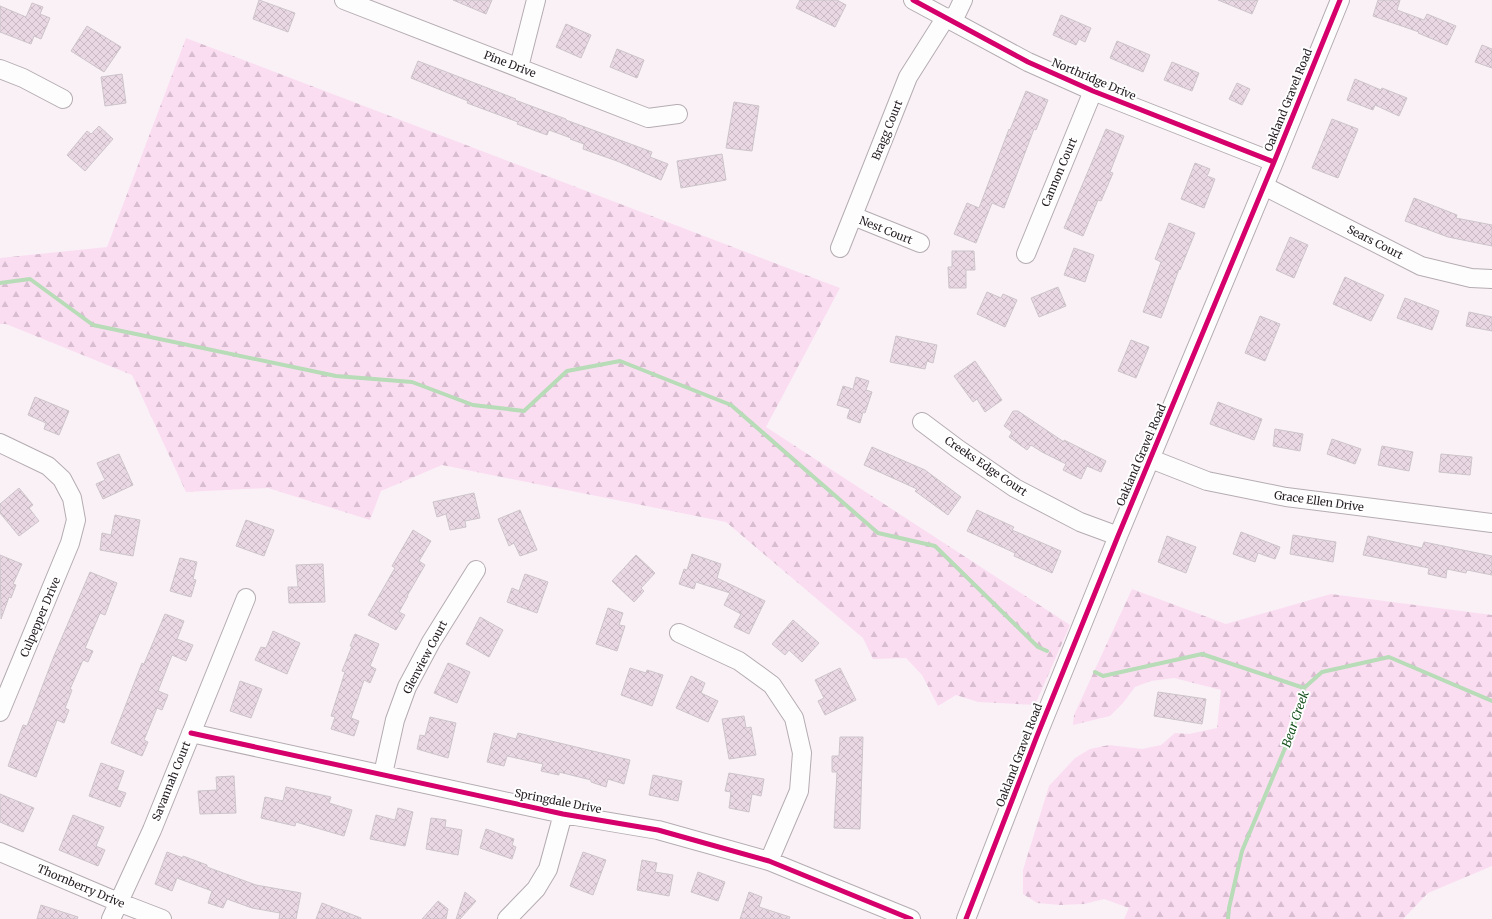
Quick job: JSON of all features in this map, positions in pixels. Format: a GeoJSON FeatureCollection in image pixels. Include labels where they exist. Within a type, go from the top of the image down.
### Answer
{"type":"FeatureCollection","features":[{"type":"Feature","properties":{"kind":"street","name":"Pine Drive"},"geometry":{"type":"LineString","coordinates":[[344,0],[648,118],[678,114]]}},
{"type":"Feature","properties":{"kind":"street"},"geometry":{"type":"LineString","coordinates":[[519,67],[536,0]]}},
{"type":"Feature","properties":{"kind":"street","name":"Northridge Drive"},"geometry":{"type":"LineString","coordinates":[[913,0],[1028,62],[1093,90],[1274,162]]}},
{"type":"Feature","properties":{"kind":"street","name":"Bragg Court"},"geometry":{"type":"LineString","coordinates":[[840,248],[908,77],[963,0]]}},
{"type":"Feature","properties":{"kind":"street","name":"Oakland Gravel Road"},"geometry":{"type":"LineString","coordinates":[[966,919],[1037,736],[1118,536],[1340,0]]}},
{"type":"Feature","properties":{"kind":"street"},"geometry":{"type":"LineString","coordinates":[[0,69],[23,78],[63,98]]}},
{"type":"Feature","properties":{"kind":"street","name":"Cannon Court"},"geometry":{"type":"LineString","coordinates":[[1026,254],[1093,90]]}},
{"type":"Feature","properties":{"kind":"street","name":"Sears Court"},"geometry":{"type":"LineString","coordinates":[[1264,186],[1421,266],[1470,278],[1492,279]]}},
{"type":"Feature","properties":{"kind":"street","name":"Nest Court"},"geometry":{"type":"LineString","coordinates":[[853,216],[920,243]]}},
{"type":"Feature","properties":{"kind":"street","name":"Creeks Edge Court"},"geometry":{"type":"LineString","coordinates":[[922,422],[958,450],[1015,488],[1080,522],[1118,536]]}},
{"type":"Feature","properties":{"kind":"street","name":"Culpepper Drive"},"geometry":{"type":"LineString","coordinates":[[0,443],[48,466],[62,478],[72,498],[76,520],[70,543],[0,712]]}},
{"type":"Feature","properties":{"kind":"street","name":"Grace Ellen Drive"},"geometry":{"type":"LineString","coordinates":[[1150,459],[1207,481],[1286,497],[1423,515],[1492,522]]}},
{"type":"Feature","properties":{"kind":"street","name":"Glenview Court"},"geometry":{"type":"LineString","coordinates":[[383,774],[396,720],[407,687],[431,642],[476,570]]}},
{"type":"Feature","properties":{"kind":"street","name":"Savannah Court"},"geometry":{"type":"LineString","coordinates":[[111,919],[152,830],[246,598]]}},
{"type":"Feature","properties":{"kind":"street"},"geometry":{"type":"LineString","coordinates":[[679,633],[739,661],[772,685],[794,718],[802,753],[800,791],[769,861]]}},
{"type":"Feature","properties":{"kind":"street","name":"Springdale Drive"},"geometry":{"type":"LineString","coordinates":[[191,733],[563,814],[658,830],[769,861],[911,919]]}},
{"type":"Feature","properties":{"kind":"street"},"geometry":{"type":"LineString","coordinates":[[507,919],[536,889],[548,869],[563,814]]}},
{"type":"Feature","properties":{"kind":"street","name":"Thornberry Drive"},"geometry":{"type":"LineString","coordinates":[[0,852],[162,919]]}},
{"type":"Feature","properties":{"kind":"green space"},"geometry":{"type":"Polygon","coordinates":[[[186,38],[840,288],[766,427],[1070,625],[1035,705],[978,702],[956,695],[938,706],[922,675],[906,658],[873,659],[863,638],[726,522],[442,465],[381,491],[370,520],[268,488],[186,492],[132,375],[6,324],[0,324],[0,258],[107,247],[186,38]]]}},
{"type":"Feature","properties":{"kind":"green space"},"geometry":{"type":"Polygon","coordinates":[[[1132,589],[1226,624],[1331,594],[1492,615],[1492,866],[1428,893],[1403,919],[1124,919],[1129,908],[1104,899],[1084,904],[1060,905],[1037,903],[1023,894],[1023,870],[1049,786],[1075,758],[1090,749],[1109,745],[1142,749],[1161,745],[1175,733],[1189,734],[1217,728],[1221,690],[1174,678],[1151,681],[1135,687],[1123,703],[1110,716],[1073,725],[1074,715],[1132,589]]]}},
{"type":"Feature","properties":{"kind":"building"},"geometry":{"type":"Polygon","coordinates":[[[259,0],[295,13],[288,32],[253,19],[259,0]]]}},
{"type":"Feature","properties":{"kind":"building"},"geometry":{"type":"Polygon","coordinates":[[[453,0],[492,0],[486,14],[453,0]]]}},
{"type":"Feature","properties":{"kind":"building"},"geometry":{"type":"Polygon","coordinates":[[[800,0],[837,0],[846,5],[835,27],[796,8],[800,0]]]}},
{"type":"Feature","properties":{"kind":"building"},"geometry":{"type":"Polygon","coordinates":[[[1218,0],[1258,0],[1252,14],[1218,0]]]}},
{"type":"Feature","properties":{"kind":"building"},"geometry":{"type":"Polygon","coordinates":[[[1378,0],[1400,0],[1397,10],[1424,20],[1427,14],[1456,26],[1447,45],[1418,33],[1419,32],[1373,16],[1378,0]]]}},
{"type":"Feature","properties":{"kind":"building"},"geometry":{"type":"Polygon","coordinates":[[[32,3],[43,7],[40,14],[50,18],[41,39],[34,36],[31,44],[0,32],[0,6],[26,17],[32,3]]]}},
{"type":"Feature","properties":{"kind":"building"},"geometry":{"type":"Polygon","coordinates":[[[1061,15],[1091,28],[1085,42],[1079,39],[1076,45],[1053,35],[1061,15]]]}},
{"type":"Feature","properties":{"kind":"building"},"geometry":{"type":"Polygon","coordinates":[[[566,24],[591,35],[581,58],[556,47],[566,24]]]}},
{"type":"Feature","properties":{"kind":"building"},"geometry":{"type":"Polygon","coordinates":[[[87,26],[121,47],[104,72],[71,51],[87,26]]]}},
{"type":"Feature","properties":{"kind":"building"},"geometry":{"type":"Polygon","coordinates":[[[1117,41],[1150,55],[1143,72],[1110,58],[1117,41]]]}},
{"type":"Feature","properties":{"kind":"building"},"geometry":{"type":"Polygon","coordinates":[[[1482,45],[1492,49],[1492,68],[1475,62],[1482,45]]]}},
{"type":"Feature","properties":{"kind":"building"},"geometry":{"type":"Polygon","coordinates":[[[617,49],[644,60],[637,78],[610,67],[617,49]]]}},
{"type":"Feature","properties":{"kind":"building"},"geometry":{"type":"Polygon","coordinates":[[[418,61],[566,120],[652,152],[650,157],[668,164],[661,180],[617,161],[583,149],[584,144],[570,139],[571,138],[549,130],[547,135],[517,124],[518,122],[467,103],[468,101],[411,78],[418,61]]]}},
{"type":"Feature","properties":{"kind":"building"},"geometry":{"type":"Polygon","coordinates":[[[1172,62],[1199,73],[1192,91],[1164,80],[1172,62]]]}},
{"type":"Feature","properties":{"kind":"building"},"geometry":{"type":"Polygon","coordinates":[[[122,74],[126,103],[105,106],[101,77],[122,74]]]}},
{"type":"Feature","properties":{"kind":"building"},"geometry":{"type":"Polygon","coordinates":[[[1355,79],[1381,90],[1382,88],[1407,98],[1399,116],[1375,105],[1373,110],[1347,100],[1355,79]]]}},
{"type":"Feature","properties":{"kind":"building"},"geometry":{"type":"Polygon","coordinates":[[[1237,83],[1250,89],[1242,105],[1229,99],[1237,83]]]}},
{"type":"Feature","properties":{"kind":"building"},"geometry":{"type":"Polygon","coordinates":[[[1026,91],[1048,100],[1036,130],[1034,129],[1004,208],[992,203],[976,243],[954,234],[967,203],[979,208],[1009,129],[1010,130],[1026,91]]]}},
{"type":"Feature","properties":{"kind":"building"},"geometry":{"type":"Polygon","coordinates":[[[734,102],[759,106],[752,151],[726,148],[734,102]]]}},
{"type":"Feature","properties":{"kind":"building"},"geometry":{"type":"Polygon","coordinates":[[[1332,119],[1358,129],[1338,178],[1312,168],[1332,119]]]}},
{"type":"Feature","properties":{"kind":"building"},"geometry":{"type":"Polygon","coordinates":[[[99,126],[113,139],[85,171],[67,155],[87,131],[91,134],[99,126]]]}},
{"type":"Feature","properties":{"kind":"building"},"geometry":{"type":"Polygon","coordinates":[[[1106,129],[1124,136],[1110,172],[1113,173],[1101,201],[1098,200],[1083,236],[1064,228],[1106,129]]]}},
{"type":"Feature","properties":{"kind":"building"},"geometry":{"type":"Polygon","coordinates":[[[722,154],[726,180],[681,188],[677,161],[722,154]]]}},
{"type":"Feature","properties":{"kind":"building"},"geometry":{"type":"Polygon","coordinates":[[[1195,163],[1210,169],[1207,176],[1215,179],[1204,208],[1181,199],[1195,163]]]}},
{"type":"Feature","properties":{"kind":"building"},"geometry":{"type":"Polygon","coordinates":[[[1414,198],[1457,215],[1456,218],[1492,225],[1492,246],[1448,237],[1405,221],[1414,198]]]}},
{"type":"Feature","properties":{"kind":"building"},"geometry":{"type":"Polygon","coordinates":[[[1169,223],[1195,233],[1180,270],[1179,269],[1161,318],[1143,312],[1161,262],[1155,259],[1169,223]]]}},
{"type":"Feature","properties":{"kind":"building"},"geometry":{"type":"Polygon","coordinates":[[[1290,237],[1308,245],[1294,278],[1276,270],[1290,237]]]}},
{"type":"Feature","properties":{"kind":"building"},"geometry":{"type":"Polygon","coordinates":[[[1074,248],[1094,255],[1085,282],[1064,275],[1074,248]]]}},
{"type":"Feature","properties":{"kind":"building"},"geometry":{"type":"Polygon","coordinates":[[[952,251],[974,251],[975,270],[966,270],[966,288],[949,288],[948,267],[952,267],[952,251]]]}},
{"type":"Feature","properties":{"kind":"building"},"geometry":{"type":"Polygon","coordinates":[[[1345,277],[1384,295],[1371,321],[1333,304],[1345,277]]]}},
{"type":"Feature","properties":{"kind":"building"},"geometry":{"type":"Polygon","coordinates":[[[1058,287],[1066,306],[1039,317],[1031,298],[1058,287]]]}},
{"type":"Feature","properties":{"kind":"building"},"geometry":{"type":"Polygon","coordinates":[[[987,292],[1001,298],[1003,294],[1017,300],[1005,327],[977,314],[987,292]]]}},
{"type":"Feature","properties":{"kind":"building"},"geometry":{"type":"Polygon","coordinates":[[[1405,298],[1439,311],[1432,330],[1397,318],[1405,298]]]}},
{"type":"Feature","properties":{"kind":"building"},"geometry":{"type":"Polygon","coordinates":[[[1469,312],[1492,317],[1492,331],[1466,326],[1469,312]]]}},
{"type":"Feature","properties":{"kind":"building"},"geometry":{"type":"Polygon","coordinates":[[[1260,316],[1280,324],[1265,361],[1245,353],[1260,316]]]}},
{"type":"Feature","properties":{"kind":"building"},"geometry":{"type":"Polygon","coordinates":[[[896,336],[937,345],[933,363],[927,361],[925,369],[890,362],[896,336]]]}},
{"type":"Feature","properties":{"kind":"building"},"geometry":{"type":"Polygon","coordinates":[[[1131,340],[1149,347],[1136,378],[1118,371],[1131,340]]]}},
{"type":"Feature","properties":{"kind":"building"},"geometry":{"type":"Polygon","coordinates":[[[975,361],[1002,400],[985,412],[977,399],[973,402],[954,376],[975,361]]]}},
{"type":"Feature","properties":{"kind":"building"},"geometry":{"type":"Polygon","coordinates":[[[856,377],[869,381],[866,390],[872,392],[860,423],[847,418],[850,409],[837,405],[843,386],[853,389],[856,377]]]}},
{"type":"Feature","properties":{"kind":"building"},"geometry":{"type":"Polygon","coordinates":[[[35,397],[69,411],[59,435],[44,429],[46,423],[28,415],[35,397]]]}},
{"type":"Feature","properties":{"kind":"building"},"geometry":{"type":"Polygon","coordinates":[[[1218,402],[1262,419],[1254,440],[1210,424],[1218,402]]]}},
{"type":"Feature","properties":{"kind":"building"},"geometry":{"type":"Polygon","coordinates":[[[1013,411],[1018,411],[1064,442],[1064,440],[1106,461],[1101,472],[1087,466],[1081,479],[1063,470],[1066,464],[1031,445],[1027,450],[1009,437],[1012,432],[1004,426],[1013,411]]]}},
{"type":"Feature","properties":{"kind":"building"},"geometry":{"type":"Polygon","coordinates":[[[1275,429],[1303,434],[1300,451],[1273,446],[1275,429]]]}},
{"type":"Feature","properties":{"kind":"building"},"geometry":{"type":"Polygon","coordinates":[[[1332,439],[1361,449],[1355,464],[1327,454],[1332,439]]]}},
{"type":"Feature","properties":{"kind":"building"},"geometry":{"type":"Polygon","coordinates":[[[1382,446],[1413,452],[1409,471],[1378,465],[1382,446]]]}},
{"type":"Feature","properties":{"kind":"building"},"geometry":{"type":"Polygon","coordinates":[[[872,447],[925,470],[961,497],[948,515],[915,491],[917,489],[864,465],[872,447]]]}},
{"type":"Feature","properties":{"kind":"building"},"geometry":{"type":"Polygon","coordinates":[[[119,454],[133,485],[103,499],[96,484],[105,480],[97,463],[119,454]]]}},
{"type":"Feature","properties":{"kind":"building"},"geometry":{"type":"Polygon","coordinates":[[[1441,454],[1472,457],[1470,475],[1439,472],[1441,454]]]}},
{"type":"Feature","properties":{"kind":"building"},"geometry":{"type":"Polygon","coordinates":[[[19,488],[33,505],[29,508],[39,521],[19,536],[0,513],[0,504],[19,488]]]}},
{"type":"Feature","properties":{"kind":"building"},"geometry":{"type":"Polygon","coordinates":[[[474,493],[480,518],[465,521],[466,527],[450,530],[446,514],[437,517],[433,502],[474,493]]]}},
{"type":"Feature","properties":{"kind":"building"},"geometry":{"type":"Polygon","coordinates":[[[520,510],[537,550],[520,556],[514,543],[509,546],[498,519],[520,510]]]}},
{"type":"Feature","properties":{"kind":"building"},"geometry":{"type":"Polygon","coordinates":[[[977,510],[1014,527],[1012,530],[1061,551],[1052,573],[1014,556],[1015,553],[967,531],[977,510]]]}},
{"type":"Feature","properties":{"kind":"building"},"geometry":{"type":"Polygon","coordinates":[[[115,515],[140,520],[133,556],[100,550],[102,533],[111,535],[115,515]]]}},
{"type":"Feature","properties":{"kind":"building"},"geometry":{"type":"Polygon","coordinates":[[[246,520],[274,530],[264,556],[236,546],[246,520]]]}},
{"type":"Feature","properties":{"kind":"building"},"geometry":{"type":"Polygon","coordinates":[[[413,530],[431,541],[419,561],[425,565],[399,612],[405,615],[396,630],[368,615],[395,568],[392,566],[413,530]]]}},
{"type":"Feature","properties":{"kind":"building"},"geometry":{"type":"Polygon","coordinates":[[[1241,532],[1280,547],[1275,559],[1258,553],[1255,562],[1233,554],[1241,532]]]}},
{"type":"Feature","properties":{"kind":"building"},"geometry":{"type":"Polygon","coordinates":[[[1293,535],[1336,542],[1333,562],[1290,554],[1293,535]]]}},
{"type":"Feature","properties":{"kind":"building"},"geometry":{"type":"Polygon","coordinates":[[[1167,536],[1196,547],[1186,573],[1158,562],[1167,536]]]}},
{"type":"Feature","properties":{"kind":"building"},"geometry":{"type":"Polygon","coordinates":[[[1368,536],[1422,548],[1424,542],[1492,556],[1492,575],[1467,570],[1466,573],[1447,569],[1446,578],[1428,574],[1429,568],[1363,555],[1368,536]]]}},
{"type":"Feature","properties":{"kind":"building"},"geometry":{"type":"Polygon","coordinates":[[[692,554],[721,564],[717,578],[765,601],[749,634],[734,627],[741,614],[724,605],[730,593],[696,582],[694,589],[679,584],[684,569],[687,570],[692,554]]]}},
{"type":"Feature","properties":{"kind":"building"},"geometry":{"type":"Polygon","coordinates":[[[0,555],[22,564],[13,584],[16,585],[11,598],[9,597],[1,619],[0,555]]]}},
{"type":"Feature","properties":{"kind":"building"},"geometry":{"type":"Polygon","coordinates":[[[636,555],[655,573],[641,588],[644,591],[634,602],[612,581],[636,555]]]}},
{"type":"Feature","properties":{"kind":"building"},"geometry":{"type":"Polygon","coordinates":[[[180,558],[197,562],[193,579],[196,580],[191,597],[170,591],[180,558]]]}},
{"type":"Feature","properties":{"kind":"building"},"geometry":{"type":"Polygon","coordinates":[[[323,564],[325,602],[289,603],[288,587],[298,587],[296,565],[323,564]]]}},
{"type":"Feature","properties":{"kind":"building"},"geometry":{"type":"Polygon","coordinates":[[[90,572],[117,583],[105,615],[100,613],[85,648],[93,651],[88,662],[83,660],[70,689],[72,690],[65,708],[69,710],[64,723],[57,720],[36,777],[8,766],[23,725],[27,726],[54,656],[90,572]]]}},
{"type":"Feature","properties":{"kind":"building"},"geometry":{"type":"Polygon","coordinates":[[[525,574],[548,582],[537,613],[507,602],[512,588],[519,591],[525,574]]]}},
{"type":"Feature","properties":{"kind":"building"},"geometry":{"type":"Polygon","coordinates":[[[608,608],[623,613],[619,625],[625,626],[617,651],[596,644],[608,608]]]}},
{"type":"Feature","properties":{"kind":"building"},"geometry":{"type":"Polygon","coordinates":[[[165,614],[184,621],[177,639],[193,645],[186,661],[172,655],[158,691],[168,695],[162,710],[157,708],[144,740],[148,742],[142,756],[111,743],[142,663],[144,664],[165,614]]]}},
{"type":"Feature","properties":{"kind":"building"},"geometry":{"type":"Polygon","coordinates":[[[480,617],[503,630],[489,657],[466,644],[480,617]]]}},
{"type":"Feature","properties":{"kind":"building"},"geometry":{"type":"Polygon","coordinates":[[[793,620],[819,643],[802,662],[789,650],[785,655],[772,644],[793,620]]]}},
{"type":"Feature","properties":{"kind":"building"},"geometry":{"type":"Polygon","coordinates":[[[273,631],[300,643],[287,674],[255,660],[261,647],[266,648],[273,631]]]}},
{"type":"Feature","properties":{"kind":"building"},"geometry":{"type":"Polygon","coordinates":[[[355,634],[379,644],[370,666],[376,669],[370,683],[364,680],[351,718],[359,721],[354,736],[331,729],[335,717],[331,716],[345,672],[342,671],[355,634]]]}},
{"type":"Feature","properties":{"kind":"building"},"geometry":{"type":"Polygon","coordinates":[[[448,663],[470,672],[457,703],[434,693],[448,663]]]}},
{"type":"Feature","properties":{"kind":"building"},"geometry":{"type":"Polygon","coordinates":[[[630,668],[646,673],[647,670],[663,675],[652,706],[621,695],[630,668]]]}},
{"type":"Feature","properties":{"kind":"building"},"geometry":{"type":"Polygon","coordinates":[[[840,668],[856,700],[825,715],[818,701],[824,698],[815,680],[840,668]]]}},
{"type":"Feature","properties":{"kind":"building"},"geometry":{"type":"Polygon","coordinates":[[[691,676],[705,683],[701,693],[718,701],[708,722],[676,708],[691,676]]]}},
{"type":"Feature","properties":{"kind":"building"},"geometry":{"type":"Polygon","coordinates":[[[240,681],[262,689],[251,718],[230,711],[240,681]]]}},
{"type":"Feature","properties":{"kind":"building"},"geometry":{"type":"Polygon","coordinates":[[[1158,692],[1206,699],[1202,724],[1154,716],[1158,692]]]}},
{"type":"Feature","properties":{"kind":"building"},"geometry":{"type":"Polygon","coordinates":[[[744,716],[746,728],[751,727],[756,755],[729,759],[722,719],[744,716]]]}},
{"type":"Feature","properties":{"kind":"building"},"geometry":{"type":"Polygon","coordinates":[[[430,717],[456,723],[448,758],[417,749],[420,735],[425,736],[430,717]]]}},
{"type":"Feature","properties":{"kind":"building"},"geometry":{"type":"Polygon","coordinates":[[[494,733],[516,739],[518,733],[630,760],[624,784],[608,779],[606,787],[591,782],[591,780],[559,772],[559,775],[541,771],[543,764],[507,756],[504,766],[487,762],[494,733]]]}},
{"type":"Feature","properties":{"kind":"building"},"geometry":{"type":"Polygon","coordinates":[[[840,737],[863,737],[860,829],[834,828],[837,772],[832,772],[832,756],[839,756],[840,737]]]}},
{"type":"Feature","properties":{"kind":"building"},"geometry":{"type":"Polygon","coordinates":[[[101,763],[124,771],[117,790],[126,793],[120,807],[89,796],[101,763]]]}},
{"type":"Feature","properties":{"kind":"building"},"geometry":{"type":"Polygon","coordinates":[[[729,773],[764,779],[761,796],[752,794],[749,812],[729,808],[731,792],[725,791],[729,773]]]}},
{"type":"Feature","properties":{"kind":"building"},"geometry":{"type":"Polygon","coordinates":[[[653,775],[682,781],[678,801],[649,795],[653,775]]]}},
{"type":"Feature","properties":{"kind":"building"},"geometry":{"type":"Polygon","coordinates":[[[234,776],[236,813],[200,814],[198,791],[217,790],[216,777],[234,776]]]}},
{"type":"Feature","properties":{"kind":"building"},"geometry":{"type":"Polygon","coordinates":[[[286,787],[331,797],[329,803],[352,810],[344,836],[296,822],[295,826],[261,818],[265,797],[283,801],[286,787]]]}},
{"type":"Feature","properties":{"kind":"building"},"geometry":{"type":"Polygon","coordinates":[[[0,794],[34,808],[23,832],[0,822],[0,794]]]}},
{"type":"Feature","properties":{"kind":"building"},"geometry":{"type":"Polygon","coordinates":[[[398,808],[413,812],[405,846],[370,839],[376,815],[395,820],[398,808]]]}},
{"type":"Feature","properties":{"kind":"building"},"geometry":{"type":"Polygon","coordinates":[[[73,815],[104,827],[96,846],[105,850],[98,866],[59,850],[73,815]]]}},
{"type":"Feature","properties":{"kind":"building"},"geometry":{"type":"Polygon","coordinates":[[[431,818],[446,820],[445,827],[462,830],[458,855],[426,849],[431,818]]]}},
{"type":"Feature","properties":{"kind":"building"},"geometry":{"type":"Polygon","coordinates":[[[486,829],[514,839],[512,845],[516,847],[512,859],[480,848],[486,829]]]}},
{"type":"Feature","properties":{"kind":"building"},"geometry":{"type":"Polygon","coordinates":[[[167,852],[183,858],[183,856],[207,865],[207,867],[256,885],[301,893],[296,919],[279,919],[280,913],[252,908],[227,899],[223,908],[208,903],[212,891],[177,878],[172,891],[155,884],[167,852]]]}},
{"type":"Feature","properties":{"kind":"building"},"geometry":{"type":"Polygon","coordinates":[[[583,852],[606,860],[593,895],[570,886],[583,852]]]}},
{"type":"Feature","properties":{"kind":"building"},"geometry":{"type":"Polygon","coordinates":[[[642,860],[657,863],[655,872],[673,875],[669,896],[637,890],[642,860]]]}},
{"type":"Feature","properties":{"kind":"building"},"geometry":{"type":"Polygon","coordinates":[[[698,872],[725,882],[718,901],[691,892],[698,872]]]}},
{"type":"Feature","properties":{"kind":"building"},"geometry":{"type":"Polygon","coordinates":[[[465,892],[476,901],[460,919],[456,919],[465,892]]]}},
{"type":"Feature","properties":{"kind":"building"},"geometry":{"type":"Polygon","coordinates":[[[749,892],[762,897],[759,907],[790,917],[789,919],[740,919],[749,892]]]}},
{"type":"Feature","properties":{"kind":"building"},"geometry":{"type":"Polygon","coordinates":[[[438,901],[448,909],[446,919],[422,919],[438,901]]]}},
{"type":"Feature","properties":{"kind":"building"},"geometry":{"type":"Polygon","coordinates":[[[322,903],[361,918],[361,919],[316,919],[322,903]]]}},
{"type":"Feature","properties":{"kind":"building"},"geometry":{"type":"Polygon","coordinates":[[[41,905],[78,917],[77,919],[37,919],[41,905]]]}},
{"type":"Feature","properties":{"kind":"waterway"},"geometry":{"type":"LineString","coordinates":[[0,283],[30,279],[93,325],[336,376],[412,382],[473,405],[524,411],[567,371],[620,361],[731,405],[878,533],[935,546],[1038,647],[1047,651]]}},
{"type":"Feature","properties":{"kind":"waterway"},"geometry":{"type":"LineString","coordinates":[[1095,672],[1103,676],[1202,654],[1304,688]]}},
{"type":"Feature","properties":{"kind":"waterway","name":"Bear Creek"},"geometry":{"type":"LineString","coordinates":[[1228,919],[1229,908],[1242,851],[1293,729],[1304,688],[1322,672],[1389,657],[1492,701]]}},
{"type":"Feature","properties":{"kind":"cycle path"},"geometry":{"type":"LineString","coordinates":[[913,0],[1028,62],[1093,91],[1274,162]]}},
{"type":"Feature","properties":{"kind":"cycle path"},"geometry":{"type":"LineString","coordinates":[[966,919],[1037,736],[1118,536],[1340,0]]}},
{"type":"Feature","properties":{"kind":"cycle path"},"geometry":{"type":"LineString","coordinates":[[191,733],[563,814],[658,830],[769,861],[911,919]]}}]}
